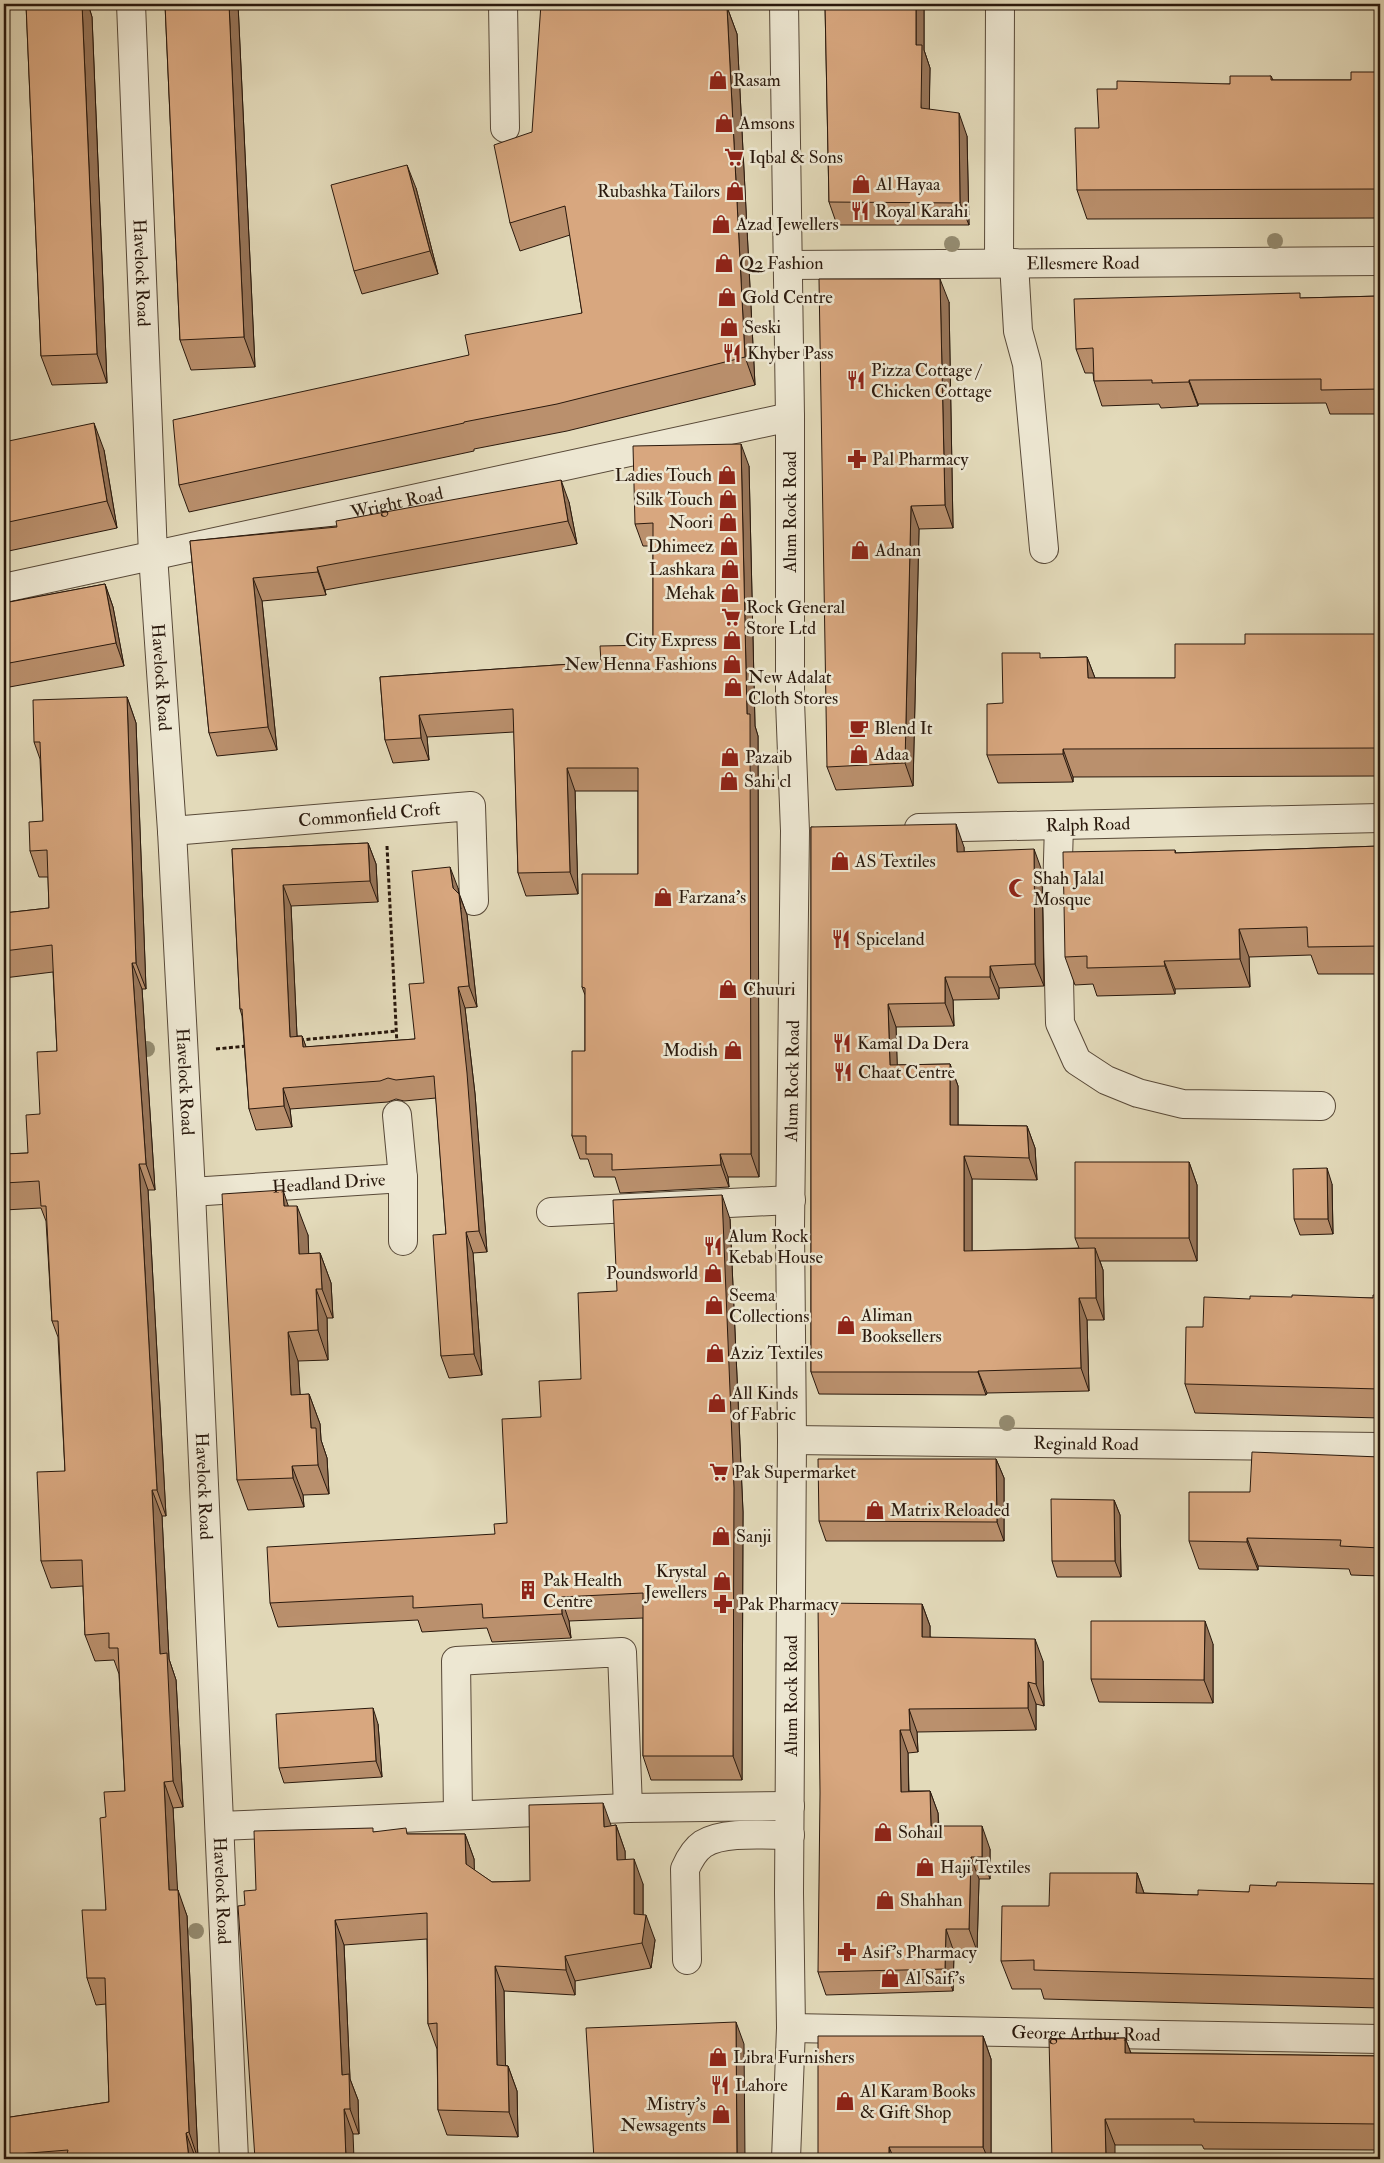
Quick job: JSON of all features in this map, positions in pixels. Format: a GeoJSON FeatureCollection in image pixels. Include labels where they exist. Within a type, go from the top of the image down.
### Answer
{"type":"FeatureCollection","features":[{"type":"Feature","properties":{"kind":"street","name":"Havelock Road"},"geometry":{"type":"LineString","coordinates":[[131,4],[153,555],[172,831],[191,1192],[234,2159]]}},
{"type":"Feature","properties":{"kind":"street"},"geometry":{"type":"LineString","coordinates":[[502,4],[504,128]]}},
{"type":"Feature","properties":{"kind":"street","name":"Alum Rock Road"},"geometry":{"type":"LineString","coordinates":[[784,4],[790,417],[790,701],[795,831],[791,1200],[790,1834],[792,2028],[786,2159]]}},
{"type":"Feature","properties":{"kind":"street"},"geometry":{"type":"LineString","coordinates":[[1000,4],[1007,263],[1018,330],[1027,364],[1044,548]]}},
{"type":"Feature","properties":{"kind":"street","name":"Ellesmere Road"},"geometry":{"type":"LineString","coordinates":[[787,265],[1380,262]]}},
{"type":"Feature","properties":{"kind":"street","name":"Wright Road"},"geometry":{"type":"LineString","coordinates":[[4,588],[790,417]]}},
{"type":"Feature","properties":{"kind":"street","name":"Commonfield Croft"},"geometry":{"type":"LineString","coordinates":[[172,831],[472,806],[474,901]]}},
{"type":"Feature","properties":{"kind":"street","name":"Ralph Road"},"geometry":{"type":"LineString","coordinates":[[893,829],[1380,818]]}},
{"type":"Feature","properties":{"kind":"street"},"geometry":{"type":"LineString","coordinates":[[1059,825],[1057,894],[1060,1023],[1077,1061],[1106,1080],[1138,1093],[1184,1104],[1321,1106]]}},
{"type":"Feature","properties":{"kind":"street"},"geometry":{"type":"LineString","coordinates":[[795,831],[824,830]]}},
{"type":"Feature","properties":{"kind":"street","name":"Headland Drive"},"geometry":{"type":"LineString","coordinates":[[191,1192],[404,1178],[397,1115]]}},
{"type":"Feature","properties":{"kind":"street"},"geometry":{"type":"LineString","coordinates":[[404,1178],[404,1241]]}},
{"type":"Feature","properties":{"kind":"street"},"geometry":{"type":"LineString","coordinates":[[550,1212],[791,1200]]}},
{"type":"Feature","properties":{"kind":"street","name":"Reginald Road"},"geometry":{"type":"LineString","coordinates":[[792,1440],[1380,1447]]}},
{"type":"Feature","properties":{"kind":"street"},"geometry":{"type":"LineString","coordinates":[[458,1815],[456,1661],[622,1652],[628,1808]]}},
{"type":"Feature","properties":{"kind":"street"},"geometry":{"type":"LineString","coordinates":[[220,1826],[628,1808],[790,1806]]}},
{"type":"Feature","properties":{"kind":"street"},"geometry":{"type":"LineString","coordinates":[[687,1960],[685,1869],[690,1857],[701,1845],[714,1838],[790,1834]]}},
{"type":"Feature","properties":{"kind":"street","name":"George Arthur Road"},"geometry":{"type":"LineString","coordinates":[[792,2028],[1380,2039]]}},
{"type":"Feature","properties":{"kind":"path"},"geometry":{"type":"LineString","coordinates":[[386,812],[397,1050]]}},
{"type":"Feature","properties":{"kind":"path"},"geometry":{"type":"LineString","coordinates":[[300,1040],[396,1031]]}},
{"type":"Feature","properties":{"kind":"path"},"geometry":{"type":"LineString","coordinates":[[183,1052],[251,1045]]}},
{"type":"Feature","properties":{"kind":"building"},"geometry":{"type":"Polygon","coordinates":[[[26,4],[82,4],[97,354],[41,356],[26,4]]]}},
{"type":"Feature","properties":{"kind":"building"},"geometry":{"type":"Polygon","coordinates":[[[165,4],[229,4],[244,337],[180,340],[165,4]]]}},
{"type":"Feature","properties":{"kind":"building"},"geometry":{"type":"Polygon","coordinates":[[[541,4],[698,4],[727,7],[745,357],[557,404],[464,422],[179,485],[173,420],[469,355],[465,335],[582,313],[565,206],[510,223],[494,145],[532,132],[541,4]]]}},
{"type":"Feature","properties":{"kind":"building"},"geometry":{"type":"Polygon","coordinates":[[[825,4],[916,4],[916,45],[922,45],[921,108],[959,113],[960,203],[829,202],[825,4]]]}},
{"type":"Feature","properties":{"kind":"building"},"geometry":{"type":"Polygon","coordinates":[[[1351,72],[1380,72],[1380,189],[1077,190],[1075,128],[1099,128],[1097,89],[1117,89],[1117,81],[1230,84],[1230,76],[1271,76],[1271,80],[1351,80],[1351,72]]]}},
{"type":"Feature","properties":{"kind":"building"},"geometry":{"type":"Polygon","coordinates":[[[407,165],[430,251],[354,271],[331,185],[407,165]]]}},
{"type":"Feature","properties":{"kind":"building"},"geometry":{"type":"Polygon","coordinates":[[[819,279],[940,279],[945,505],[911,506],[905,763],[827,767],[819,279]]]}},
{"type":"Feature","properties":{"kind":"building"},"geometry":{"type":"Polygon","coordinates":[[[1300,293],[1300,298],[1380,296],[1380,389],[1321,390],[1321,379],[1189,380],[1189,382],[1152,383],[1152,380],[1094,381],[1093,348],[1076,349],[1074,299],[1300,293]]]}},
{"type":"Feature","properties":{"kind":"building"},"geometry":{"type":"Polygon","coordinates":[[[94,423],[107,501],[4,523],[4,442],[94,423]]]}},
{"type":"Feature","properties":{"kind":"building"},"geometry":{"type":"Polygon","coordinates":[[[741,444],[747,714],[750,714],[751,1154],[720,1154],[721,1165],[612,1170],[612,1154],[586,1154],[586,1136],[572,1136],[572,1051],[585,1051],[585,988],[582,987],[582,874],[638,874],[638,768],[567,768],[570,872],[518,873],[513,709],[419,715],[421,738],[385,740],[380,677],[601,662],[600,646],[653,645],[653,523],[635,524],[633,446],[741,444]]]}},
{"type":"Feature","properties":{"kind":"building"},"geometry":{"type":"Polygon","coordinates":[[[561,480],[568,521],[317,567],[318,572],[253,578],[268,727],[209,733],[190,541],[337,527],[336,521],[561,480]]]}},
{"type":"Feature","properties":{"kind":"building"},"geometry":{"type":"Polygon","coordinates":[[[105,584],[116,643],[4,664],[4,603],[105,584]]]}},
{"type":"Feature","properties":{"kind":"building"},"geometry":{"type":"Polygon","coordinates":[[[1245,634],[1380,634],[1380,748],[1063,749],[1063,754],[987,755],[987,704],[1003,703],[1002,653],[1040,653],[1040,658],[1087,657],[1088,678],[1175,678],[1175,644],[1245,644],[1245,634]]]}},
{"type":"Feature","properties":{"kind":"building"},"geometry":{"type":"Polygon","coordinates":[[[127,697],[136,963],[132,963],[146,1164],[139,1164],[157,1490],[152,1490],[160,1654],[167,1653],[173,1781],[164,1782],[169,1890],[178,1890],[189,2132],[186,2133],[189,2159],[66,2159],[68,2150],[4,2155],[4,2118],[109,2102],[105,1978],[87,1978],[82,1910],[106,1910],[100,1818],[106,1817],[104,1792],[125,1791],[118,1648],[109,1648],[109,1633],[85,1635],[82,1560],[41,1561],[37,1472],[65,1471],[58,1321],[52,1321],[46,1206],[41,1206],[39,1181],[4,1183],[4,1154],[28,1153],[26,1115],[40,1114],[37,1052],[57,1051],[52,945],[4,951],[4,913],[49,908],[47,850],[30,851],[29,822],[43,821],[40,742],[34,742],[33,700],[127,697]]]}},
{"type":"Feature","properties":{"kind":"building"},"geometry":{"type":"Polygon","coordinates":[[[956,824],[957,852],[1034,849],[1035,964],[990,966],[990,977],[945,977],[945,1003],[888,1004],[890,1065],[950,1064],[950,1125],[1027,1126],[1029,1158],[964,1156],[964,1251],[1095,1248],[1096,1298],[1079,1298],[1081,1368],[978,1372],[811,1372],[811,827],[956,824]]]}},
{"type":"Feature","properties":{"kind":"building"},"geometry":{"type":"Polygon","coordinates":[[[368,843],[370,881],[283,885],[290,1037],[302,1036],[303,1047],[415,1039],[409,984],[424,983],[412,871],[450,867],[453,888],[459,894],[469,986],[458,987],[467,1073],[479,1231],[466,1232],[474,1354],[441,1356],[433,1235],[446,1234],[434,1076],[396,1080],[388,1078],[380,1081],[283,1088],[284,1106],[249,1109],[242,1009],[240,1009],[232,849],[368,843]]]}},
{"type":"Feature","properties":{"kind":"building"},"geometry":{"type":"Polygon","coordinates":[[[1380,846],[1380,946],[1308,947],[1307,927],[1239,929],[1240,959],[1164,961],[1165,966],[1087,968],[1087,956],[1065,957],[1063,852],[1175,850],[1175,853],[1380,846]]]}},
{"type":"Feature","properties":{"kind":"building"},"geometry":{"type":"Polygon","coordinates":[[[1075,1162],[1189,1162],[1189,1238],[1075,1238],[1075,1162]]]}},
{"type":"Feature","properties":{"kind":"building"},"geometry":{"type":"Polygon","coordinates":[[[1327,1168],[1328,1219],[1294,1219],[1293,1169],[1327,1168]]]}},
{"type":"Feature","properties":{"kind":"building"},"geometry":{"type":"Polygon","coordinates":[[[283,1190],[284,1206],[297,1206],[299,1254],[320,1253],[322,1289],[316,1289],[318,1330],[288,1332],[291,1395],[309,1394],[311,1428],[316,1428],[318,1465],[292,1466],[293,1478],[237,1480],[222,1194],[283,1190]]]}},
{"type":"Feature","properties":{"kind":"building"},"geometry":{"type":"Polygon","coordinates":[[[722,1195],[734,1488],[733,1756],[643,1756],[643,1593],[561,1597],[562,1614],[483,1618],[482,1604],[413,1608],[413,1596],[270,1603],[267,1547],[495,1534],[494,1524],[507,1523],[502,1419],[541,1417],[539,1381],[581,1379],[578,1293],[617,1291],[613,1200],[722,1195]]]}},
{"type":"Feature","properties":{"kind":"building"},"geometry":{"type":"Polygon","coordinates":[[[1292,1295],[1373,1298],[1373,1295],[1380,1295],[1380,1389],[1185,1384],[1186,1327],[1203,1327],[1204,1297],[1250,1299],[1250,1296],[1292,1297],[1292,1295]]]}},
{"type":"Feature","properties":{"kind":"building"},"geometry":{"type":"Polygon","coordinates":[[[1252,1452],[1380,1457],[1380,1548],[1340,1546],[1341,1540],[1247,1538],[1247,1542],[1189,1541],[1189,1492],[1250,1492],[1252,1452]]]}},
{"type":"Feature","properties":{"kind":"building"},"geometry":{"type":"Polygon","coordinates":[[[818,1459],[996,1459],[997,1522],[819,1521],[818,1459]]]}},
{"type":"Feature","properties":{"kind":"building"},"geometry":{"type":"Polygon","coordinates":[[[1051,1499],[1114,1500],[1115,1561],[1052,1561],[1051,1499]]]}},
{"type":"Feature","properties":{"kind":"building"},"geometry":{"type":"Polygon","coordinates":[[[818,1603],[922,1604],[922,1637],[1035,1639],[1036,1684],[1028,1682],[1028,1708],[909,1709],[910,1730],[900,1730],[901,1792],[930,1791],[931,1826],[982,1826],[982,1857],[971,1857],[969,1929],[946,1929],[945,1969],[818,1972],[820,1793],[818,1603]]]}},
{"type":"Feature","properties":{"kind":"building"},"geometry":{"type":"Polygon","coordinates":[[[1091,1621],[1205,1621],[1204,1680],[1091,1679],[1091,1621]]]}},
{"type":"Feature","properties":{"kind":"building"},"geometry":{"type":"Polygon","coordinates":[[[373,1708],[376,1761],[279,1768],[276,1714],[373,1708]]]}},
{"type":"Feature","properties":{"kind":"building"},"geometry":{"type":"Polygon","coordinates":[[[603,1803],[604,1827],[616,1825],[617,1860],[634,1859],[634,1914],[646,1915],[642,1943],[565,1956],[566,1970],[495,1966],[497,2065],[508,2066],[509,2112],[438,2110],[437,2023],[428,2024],[427,1913],[335,1920],[342,2075],[349,2074],[350,2109],[344,2109],[346,2159],[255,2159],[238,1906],[245,1905],[244,1891],[256,1890],[254,1831],[373,1828],[373,1832],[406,1828],[407,1834],[465,1834],[466,1864],[492,1882],[530,1881],[529,1805],[603,1803]]]}},
{"type":"Feature","properties":{"kind":"building"},"geometry":{"type":"Polygon","coordinates":[[[1050,1873],[1137,1873],[1136,1893],[1198,1895],[1198,1890],[1249,1892],[1250,1885],[1276,1886],[1277,1882],[1380,1884],[1380,1979],[1034,1970],[1034,1960],[1001,1961],[1002,1906],[1049,1906],[1050,1873]]]}},
{"type":"Feature","properties":{"kind":"building"},"geometry":{"type":"Polygon","coordinates":[[[736,2022],[737,2159],[594,2159],[586,2028],[736,2022]]]}},
{"type":"Feature","properties":{"kind":"building"},"geometry":{"type":"Polygon","coordinates":[[[818,2036],[983,2036],[983,2147],[889,2147],[889,2159],[818,2159],[818,2036]]]}},
{"type":"Feature","properties":{"kind":"building"},"geometry":{"type":"Polygon","coordinates":[[[1125,2038],[1125,2053],[1380,2056],[1380,2129],[1378,2129],[1378,2124],[1194,2122],[1194,2119],[1105,2119],[1106,2159],[1052,2159],[1049,2039],[1125,2038]]]}},
{"type":"Feature","properties":{"kind":"place","name":"Rasam"},"geometry":{"type":"Point","coordinates":[718,80]}},
{"type":"Feature","properties":{"kind":"place","name":"Amsons"},"geometry":{"type":"Point","coordinates":[724,123]}},
{"type":"Feature","properties":{"kind":"place","name":"Iqbal & Sons"},"geometry":{"type":"Point","coordinates":[734,157]}},
{"type":"Feature","properties":{"kind":"place","name":"Al Hayaa"},"geometry":{"type":"Point","coordinates":[861,184]}},
{"type":"Feature","properties":{"kind":"place","name":"Rubashka Tailors"},"geometry":{"type":"Point","coordinates":[735,191]}},
{"type":"Feature","properties":{"kind":"place","name":"Royal Karahi"},"geometry":{"type":"Point","coordinates":[860,211]}},
{"type":"Feature","properties":{"kind":"place","name":"Azad Jewellers"},"geometry":{"type":"Point","coordinates":[721,224]}},
{"type":"Feature","properties":{"kind":"place","name":"Q2 Fashion"},"geometry":{"type":"Point","coordinates":[724,263]}},
{"type":"Feature","properties":{"kind":"place","name":"Gold Centre"},"geometry":{"type":"Point","coordinates":[727,297]}},
{"type":"Feature","properties":{"kind":"place","name":"Seski"},"geometry":{"type":"Point","coordinates":[729,327]}},
{"type":"Feature","properties":{"kind":"place","name":"Khyber Pass"},"geometry":{"type":"Point","coordinates":[732,353]}},
{"type":"Feature","properties":{"kind":"place","name":"Pizza Cottage / Chicken Cottage"},"geometry":{"type":"Point","coordinates":[856,380]}},
{"type":"Feature","properties":{"kind":"place","name":"Pal Pharmacy"},"geometry":{"type":"Point","coordinates":[857,459]}},
{"type":"Feature","properties":{"kind":"place","name":"Ladies Touch"},"geometry":{"type":"Point","coordinates":[727,475]}},
{"type":"Feature","properties":{"kind":"place","name":"Silk Touch"},"geometry":{"type":"Point","coordinates":[728,499]}},
{"type":"Feature","properties":{"kind":"place","name":"Noori"},"geometry":{"type":"Point","coordinates":[728,522]}},
{"type":"Feature","properties":{"kind":"place","name":"Dhimeez"},"geometry":{"type":"Point","coordinates":[729,546]}},
{"type":"Feature","properties":{"kind":"place","name":"Adnan"},"geometry":{"type":"Point","coordinates":[860,550]}},
{"type":"Feature","properties":{"kind":"place","name":"Lashkara"},"geometry":{"type":"Point","coordinates":[730,569]}},
{"type":"Feature","properties":{"kind":"place","name":"Mehak"},"geometry":{"type":"Point","coordinates":[730,593]}},
{"type":"Feature","properties":{"kind":"place","name":"Rock General Store Ltd"},"geometry":{"type":"Point","coordinates":[731,617]}},
{"type":"Feature","properties":{"kind":"place","name":"City Express"},"geometry":{"type":"Point","coordinates":[732,640]}},
{"type":"Feature","properties":{"kind":"place","name":"New Henna Fashions"},"geometry":{"type":"Point","coordinates":[732,664]}},
{"type":"Feature","properties":{"kind":"place","name":"New Adalat Cloth Stores"},"geometry":{"type":"Point","coordinates":[733,687]}},
{"type":"Feature","properties":{"kind":"place","name":"Blend It"},"geometry":{"type":"Point","coordinates":[859,728]}},
{"type":"Feature","properties":{"kind":"place","name":"Adaa"},"geometry":{"type":"Point","coordinates":[859,754]}},
{"type":"Feature","properties":{"kind":"place","name":"Pazaib"},"geometry":{"type":"Point","coordinates":[730,757]}},
{"type":"Feature","properties":{"kind":"place","name":"Sahi cl"},"geometry":{"type":"Point","coordinates":[729,781]}},
{"type":"Feature","properties":{"kind":"place","name":"AS Textiles"},"geometry":{"type":"Point","coordinates":[840,861]}},
{"type":"Feature","properties":{"kind":"place","name":"Shah Jalal Mosque"},"geometry":{"type":"Point","coordinates":[1018,888]}},
{"type":"Feature","properties":{"kind":"place","name":"Farzana's"},"geometry":{"type":"Point","coordinates":[663,897]}},
{"type":"Feature","properties":{"kind":"place","name":"Spiceland"},"geometry":{"type":"Point","coordinates":[841,939]}},
{"type":"Feature","properties":{"kind":"place","name":"Chuuri"},"geometry":{"type":"Point","coordinates":[728,989]}},
{"type":"Feature","properties":{"kind":"place","name":"Kamal Da Dera"},"geometry":{"type":"Point","coordinates":[842,1043]}},
{"type":"Feature","properties":{"kind":"place","name":"Modish"},"geometry":{"type":"Point","coordinates":[733,1050]}},
{"type":"Feature","properties":{"kind":"place","name":"Chaat Centre"},"geometry":{"type":"Point","coordinates":[843,1072]}},
{"type":"Feature","properties":{"kind":"place","name":"Alum Rock Kebab House"},"geometry":{"type":"Point","coordinates":[713,1246]}},
{"type":"Feature","properties":{"kind":"place","name":"Poundsworld"},"geometry":{"type":"Point","coordinates":[713,1273]}},
{"type":"Feature","properties":{"kind":"place","name":"Seema Collections"},"geometry":{"type":"Point","coordinates":[714,1305]}},
{"type":"Feature","properties":{"kind":"place","name":"Aliman Booksellers"},"geometry":{"type":"Point","coordinates":[846,1325]}},
{"type":"Feature","properties":{"kind":"place","name":"Aziz Textiles"},"geometry":{"type":"Point","coordinates":[715,1353]}},
{"type":"Feature","properties":{"kind":"place","name":"All Kinds of Fabric"},"geometry":{"type":"Point","coordinates":[717,1403]}},
{"type":"Feature","properties":{"kind":"place","name":"Pak Supermarket"},"geometry":{"type":"Point","coordinates":[719,1472]}},
{"type":"Feature","properties":{"kind":"place","name":"Matrix Reloaded"},"geometry":{"type":"Point","coordinates":[875,1510]}},
{"type":"Feature","properties":{"kind":"place","name":"Sanji"},"geometry":{"type":"Point","coordinates":[721,1536]}},
{"type":"Feature","properties":{"kind":"place","name":"Krystal Jewellers"},"geometry":{"type":"Point","coordinates":[722,1581]}},
{"type":"Feature","properties":{"kind":"place","name":"Pak Health Centre"},"geometry":{"type":"Point","coordinates":[528,1590]}},
{"type":"Feature","properties":{"kind":"place","name":"Pak Pharmacy"},"geometry":{"type":"Point","coordinates":[723,1604]}},
{"type":"Feature","properties":{"kind":"place","name":"Sohail"},"geometry":{"type":"Point","coordinates":[883,1832]}},
{"type":"Feature","properties":{"kind":"place","name":"Haji Textiles"},"geometry":{"type":"Point","coordinates":[925,1867]}},
{"type":"Feature","properties":{"kind":"place","name":"Shahhan"},"geometry":{"type":"Point","coordinates":[885,1900]}},
{"type":"Feature","properties":{"kind":"place","name":"Asif's Pharmacy"},"geometry":{"type":"Point","coordinates":[847,1952]}},
{"type":"Feature","properties":{"kind":"place","name":"Al Saif's"},"geometry":{"type":"Point","coordinates":[890,1978]}},
{"type":"Feature","properties":{"kind":"place","name":"Libra Furnishers"},"geometry":{"type":"Point","coordinates":[718,2057]}},
{"type":"Feature","properties":{"kind":"place","name":"Lahore"},"geometry":{"type":"Point","coordinates":[720,2085]}},
{"type":"Feature","properties":{"kind":"place","name":"Al Karam Books & Gift Shop"},"geometry":{"type":"Point","coordinates":[845,2101]}},
{"type":"Feature","properties":{"kind":"place","name":"Mistry's Newsagents"},"geometry":{"type":"Point","coordinates":[721,2114]}}]}
